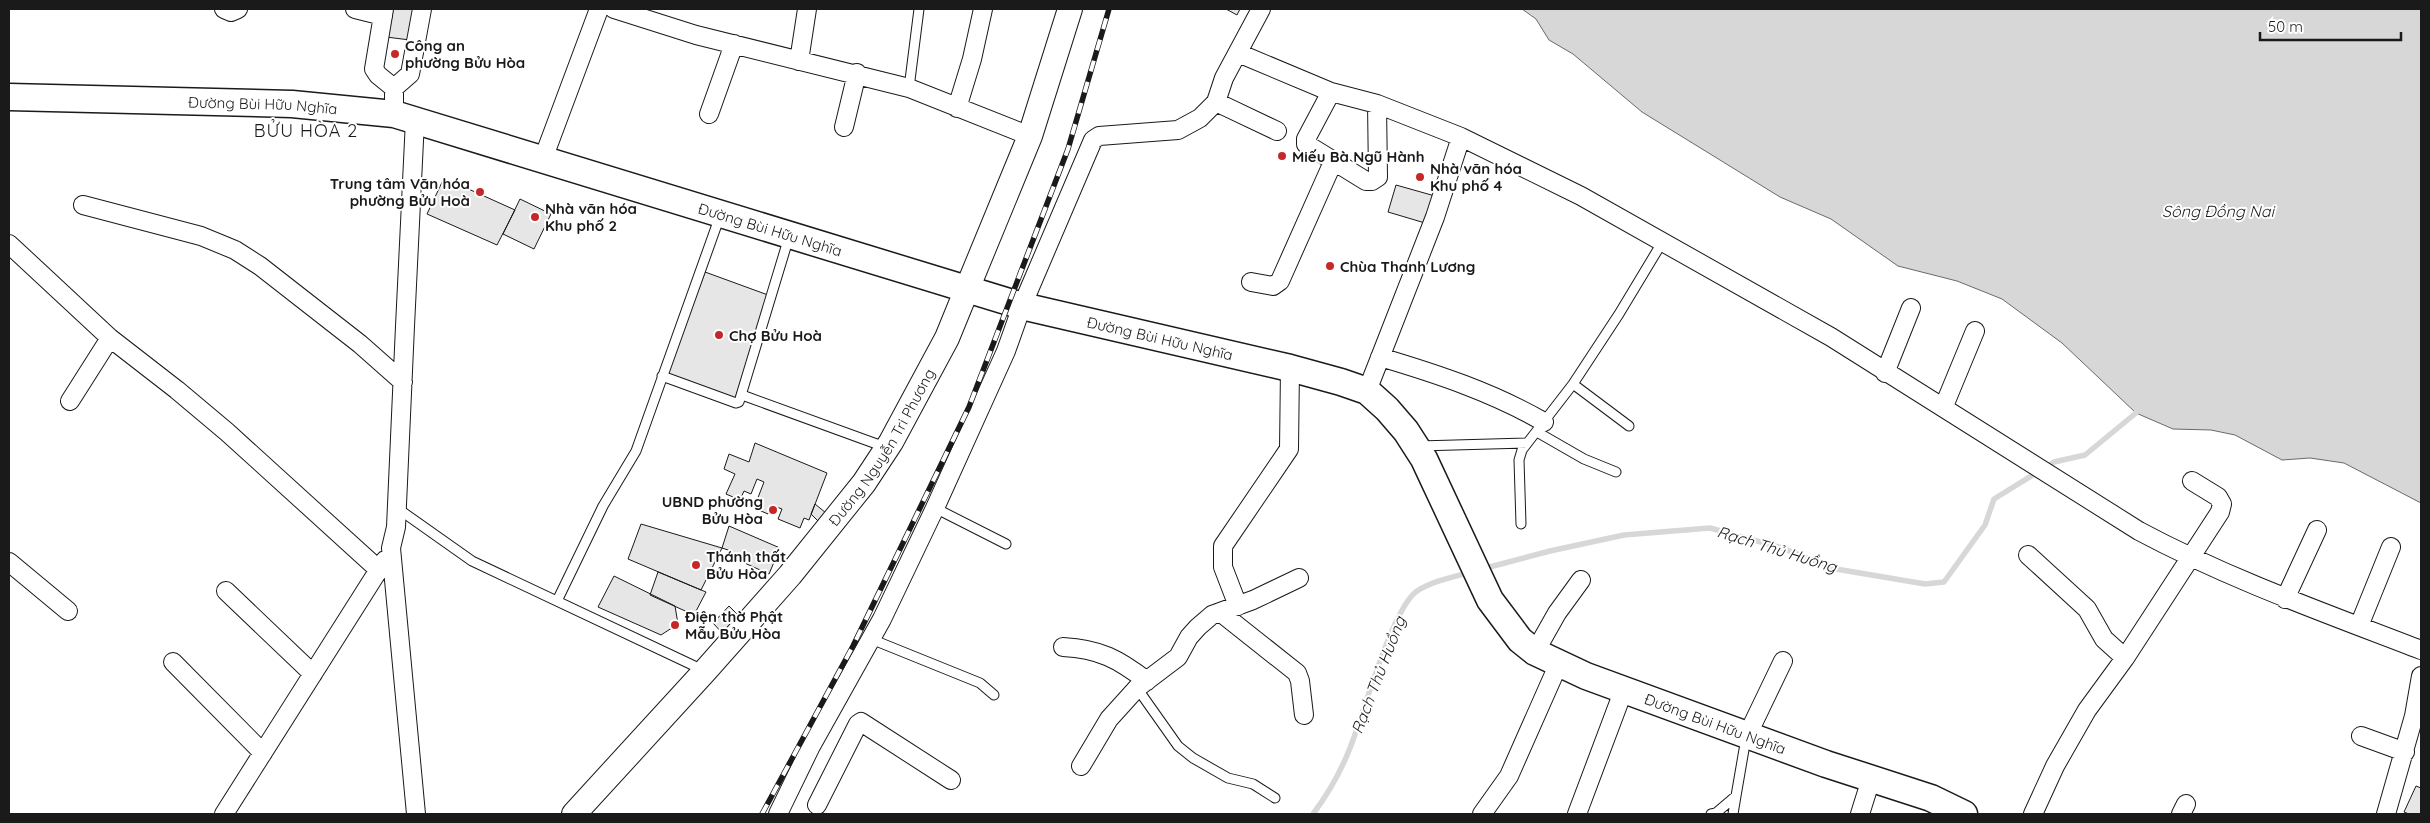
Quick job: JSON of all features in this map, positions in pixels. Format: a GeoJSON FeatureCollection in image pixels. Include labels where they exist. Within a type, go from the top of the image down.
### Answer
{"type":"FeatureCollection","features":[{"type":"Feature","properties":{"kind":"main road","name":"Đường Nguyễn Tri Phương"},"geometry":{"type":"LineString","coordinates":[[574,814],[705,671],[820,538],[864,483],[887,447],[947,338],[1030,136],[1070,9]]}},
{"type":"Feature","properties":{"kind":"main road","name":"Đường Bùi Hữu Nghĩa"},"geometry":{"type":"LineString","coordinates":[[9,97],[292,104],[405,117],[1022,306],[1290,368],[1367,391],[1387,409],[1416,446],[1455,523],[1490,600],[1520,640],[1535,652],[1586,676],[1747,736],[1932,798],[1964,814]]}},
{"type":"Feature","properties":{"kind":"street"},"geometry":{"type":"LineString","coordinates":[[224,9],[231,12],[238,9]]}},
{"type":"Feature","properties":{"kind":"street"},"geometry":{"type":"LineString","coordinates":[[224,814],[379,570],[391,548],[396,527],[404,382],[405,117],[394,88],[378,75],[374,68],[384,12],[355,9]]}},
{"type":"Feature","properties":{"kind":"street"},"geometry":{"type":"LineString","coordinates":[[394,88],[410,74],[422,9]]}},
{"type":"Feature","properties":{"kind":"street"},"geometry":{"type":"LineString","coordinates":[[543,159],[612,9],[696,35],[799,61],[857,73],[909,88],[1030,136]]}},
{"type":"Feature","properties":{"kind":"street"},"geometry":{"type":"LineString","coordinates":[[799,61],[807,9]]}},
{"type":"Feature","properties":{"kind":"street"},"geometry":{"type":"LineString","coordinates":[[957,108],[972,60],[983,9]]}},
{"type":"Feature","properties":{"kind":"street"},"geometry":{"type":"LineString","coordinates":[[778,814],[811,746],[871,639],[935,508],[1006,351],[1022,306],[1093,140],[1099,136],[1178,130],[1200,118],[1216,102],[1224,78],[1261,9]]}},
{"type":"Feature","properties":{"kind":"street"},"geometry":{"type":"LineString","coordinates":[[709,114],[734,44]]}},
{"type":"Feature","properties":{"kind":"street"},"geometry":{"type":"LineString","coordinates":[[1238,54],[1331,92],[1378,104],[1461,137],[1581,196],[1831,337],[1885,373],[1944,406],[2139,531],[2191,558],[2286,599],[2421,650]]}},
{"type":"Feature","properties":{"kind":"street"},"geometry":{"type":"LineString","coordinates":[[844,127],[857,73]]}},
{"type":"Feature","properties":{"kind":"street"},"geometry":{"type":"LineString","coordinates":[[1331,92],[1306,138],[1309,147],[1366,181],[1372,181],[1378,177],[1378,104]]}},
{"type":"Feature","properties":{"kind":"street"},"geometry":{"type":"LineString","coordinates":[[1216,102],[1277,131]]}},
{"type":"Feature","properties":{"kind":"street"},"geometry":{"type":"LineString","coordinates":[[1367,391],[1435,217],[1461,137]]}},
{"type":"Feature","properties":{"kind":"street"},"geometry":{"type":"LineString","coordinates":[[1251,282],[1274,286],[1280,281],[1333,162]]}},
{"type":"Feature","properties":{"kind":"street"},"geometry":{"type":"LineString","coordinates":[[83,205],[201,236],[235,250],[267,272],[360,344],[404,382]]}},
{"type":"Feature","properties":{"kind":"street"},"geometry":{"type":"LineString","coordinates":[[9,244],[110,338],[227,432],[379,570]]}},
{"type":"Feature","properties":{"kind":"street"},"geometry":{"type":"LineString","coordinates":[[1885,373],[1911,308]]}},
{"type":"Feature","properties":{"kind":"street"},"geometry":{"type":"LineString","coordinates":[[1944,406],[1974,331]]}},
{"type":"Feature","properties":{"kind":"street"},"geometry":{"type":"LineString","coordinates":[[70,402],[110,338]]}},
{"type":"Feature","properties":{"kind":"street"},"geometry":{"type":"LineString","coordinates":[[1380,357],[1455,380],[1516,406],[1540,427]]}},
{"type":"Feature","properties":{"kind":"street"},"geometry":{"type":"LineString","coordinates":[[1238,606],[1223,567],[1223,546],[1289,449],[1290,368]]}},
{"type":"Feature","properties":{"kind":"street"},"geometry":{"type":"LineString","coordinates":[[2033,814],[2055,766],[2086,710],[2125,658],[2220,512],[2222,504],[2218,497],[2192,481]]}},
{"type":"Feature","properties":{"kind":"street"},"geometry":{"type":"LineString","coordinates":[[2286,599],[2317,530]]}},
{"type":"Feature","properties":{"kind":"street"},"geometry":{"type":"LineString","coordinates":[[391,548],[416,814]]}},
{"type":"Feature","properties":{"kind":"street"},"geometry":{"type":"LineString","coordinates":[[2358,626],[2391,548]]}},
{"type":"Feature","properties":{"kind":"street"},"geometry":{"type":"LineString","coordinates":[[2028,555],[2087,609],[2104,639],[2125,658]]}},
{"type":"Feature","properties":{"kind":"street"},"geometry":{"type":"LineString","coordinates":[[9,562],[68,611]]}},
{"type":"Feature","properties":{"kind":"street"},"geometry":{"type":"LineString","coordinates":[[1081,766],[1109,719],[1142,684],[1178,657],[1189,637],[1198,627],[1220,612],[1238,606],[1299,578]]}},
{"type":"Feature","properties":{"kind":"street"},"geometry":{"type":"LineString","coordinates":[[1535,652],[1557,613],[1581,580]]}},
{"type":"Feature","properties":{"kind":"street"},"geometry":{"type":"LineString","coordinates":[[226,591],[313,674]]}},
{"type":"Feature","properties":{"kind":"street"},"geometry":{"type":"LineString","coordinates":[[1220,612],[1296,674],[1300,682],[1304,715]]}},
{"type":"Feature","properties":{"kind":"street"},"geometry":{"type":"LineString","coordinates":[[1063,647],[1084,648],[1120,660],[1142,684]]}},
{"type":"Feature","properties":{"kind":"street"},"geometry":{"type":"LineString","coordinates":[[1747,736],[1783,661]]}},
{"type":"Feature","properties":{"kind":"street"},"geometry":{"type":"LineString","coordinates":[[173,662],[262,753]]}},
{"type":"Feature","properties":{"kind":"street"},"geometry":{"type":"LineString","coordinates":[[1486,813],[1509,776],[1559,663]]}},
{"type":"Feature","properties":{"kind":"street"},"geometry":{"type":"LineString","coordinates":[[2386,814],[2405,752],[2421,676]]}},
{"type":"Feature","properties":{"kind":"street"},"geometry":{"type":"LineString","coordinates":[[1577,814],[1624,689]]}},
{"type":"Feature","properties":{"kind":"street"},"geometry":{"type":"LineString","coordinates":[[788,796],[820,809],[858,724],[861,722],[951,780]]}},
{"type":"Feature","properties":{"kind":"street"},"geometry":{"type":"LineString","coordinates":[[2361,736],[2405,752]]}},
{"type":"Feature","properties":{"kind":"street"},"geometry":{"type":"LineString","coordinates":[[1860,814],[1871,779]]}},
{"type":"Feature","properties":{"kind":"lane"},"geometry":{"type":"LineString","coordinates":[[909,88],[919,9]]}},
{"type":"Feature","properties":{"kind":"lane"},"geometry":{"type":"LineString","coordinates":[[557,601],[603,506],[636,450],[721,213]]}},
{"type":"Feature","properties":{"kind":"lane"},"geometry":{"type":"LineString","coordinates":[[662,376],[736,403],[740,402],[789,236]]}},
{"type":"Feature","properties":{"kind":"lane"},"geometry":{"type":"LineString","coordinates":[[1521,524],[1519,460],[1527,443],[1573,384],[1619,314],[1663,241]]}},
{"type":"Feature","properties":{"kind":"lane"},"geometry":{"type":"LineString","coordinates":[[1573,384],[1629,426]]}},
{"type":"Feature","properties":{"kind":"lane"},"geometry":{"type":"LineString","coordinates":[[742,395],[887,447]]}},
{"type":"Feature","properties":{"kind":"lane"},"geometry":{"type":"LineString","coordinates":[[1540,427],[1584,459],[1616,472]]}},
{"type":"Feature","properties":{"kind":"lane"},"geometry":{"type":"LineString","coordinates":[[1416,446],[1527,443]]}},
{"type":"Feature","properties":{"kind":"lane"},"geometry":{"type":"LineString","coordinates":[[397,508],[472,561],[705,671]]}},
{"type":"Feature","properties":{"kind":"lane"},"geometry":{"type":"LineString","coordinates":[[935,508],[1006,544]]}},
{"type":"Feature","properties":{"kind":"lane"},"geometry":{"type":"LineString","coordinates":[[871,639],[980,683],[994,695]]}},
{"type":"Feature","properties":{"kind":"lane"},"geometry":{"type":"LineString","coordinates":[[1142,684],[1178,746],[1193,758],[1228,778],[1254,784],[1275,798]]}},
{"type":"Feature","properties":{"kind":"lane"},"geometry":{"type":"LineString","coordinates":[[1733,814],[1747,736]]}},
{"type":"Feature","properties":{"kind":"lane"},"geometry":{"type":"LineString","coordinates":[[1711,814],[1716,813],[1736,796]]}},
{"type":"Feature","properties":{"kind":"water","name":"Sông Đồng Nai"},"geometry":{"type":"Polygon","coordinates":[[[1522,9],[2421,9],[2421,503],[2344,463],[2310,458],[2282,460],[2235,435],[2211,430],[2173,429],[2136,413],[2062,343],[2002,299],[1957,281],[1898,266],[1831,219],[1780,197],[1642,112],[1573,54],[1549,40],[1536,19],[1522,9]]]}},
{"type":"Feature","properties":{"kind":"building"},"geometry":{"type":"Polygon","coordinates":[[[391,9],[415,9],[410,40],[386,37],[391,9]]]}},
{"type":"Feature","properties":{"kind":"building"},"geometry":{"type":"Polygon","coordinates":[[[1226,9],[1240,9],[1237,15],[1226,9]]]}},
{"type":"Feature","properties":{"kind":"building"},"geometry":{"type":"Polygon","coordinates":[[[444,178],[515,210],[497,245],[427,214],[444,178]]]}},
{"type":"Feature","properties":{"kind":"building"},"geometry":{"type":"Polygon","coordinates":[[[1396,185],[1435,196],[1425,223],[1388,212],[1396,185]]]}},
{"type":"Feature","properties":{"kind":"building"},"geometry":{"type":"Polygon","coordinates":[[[520,199],[551,214],[534,249],[503,234],[520,199]]]}},
{"type":"Feature","properties":{"kind":"building","name":"Chợ Bửu Hoà"},"geometry":{"type":"Polygon","coordinates":[[[705,272],[768,295],[735,399],[667,374],[705,272]]]}},
{"type":"Feature","properties":{"kind":"building"},"geometry":{"type":"Polygon","coordinates":[[[755,443],[827,473],[809,520],[804,518],[800,528],[778,519],[782,509],[771,505],[768,514],[754,508],[764,482],[757,479],[751,494],[744,491],[740,500],[726,494],[735,474],[724,469],[729,454],[749,462],[755,443]]]}},
{"type":"Feature","properties":{"kind":"building"},"geometry":{"type":"Polygon","coordinates":[[[815,504],[826,513],[819,522],[811,514],[815,504]]]}},
{"type":"Feature","properties":{"kind":"building"},"geometry":{"type":"Polygon","coordinates":[[[641,524],[722,548],[701,590],[628,559],[641,524]]]}},
{"type":"Feature","properties":{"kind":"building"},"geometry":{"type":"Polygon","coordinates":[[[729,526],[780,548],[769,574],[729,556],[731,551],[722,548],[729,526]]]}},
{"type":"Feature","properties":{"kind":"building"},"geometry":{"type":"Polygon","coordinates":[[[658,572],[706,592],[694,615],[650,595],[658,572]]]}},
{"type":"Feature","properties":{"kind":"building"},"geometry":{"type":"Polygon","coordinates":[[[614,576],[675,606],[678,624],[661,635],[598,607],[614,576]]]}},
{"type":"Feature","properties":{"kind":"building"},"geometry":{"type":"Polygon","coordinates":[[[729,606],[739,616],[723,634],[713,623],[729,606]]]}},
{"type":"Feature","properties":{"kind":"building"},"geometry":{"type":"Polygon","coordinates":[[[2416,786],[2421,788],[2421,814],[2409,814],[2404,812],[2416,786]]]}},
{"type":"Feature","properties":{"kind":"waterway","name":"Rạch Thủ Huồng"},"geometry":{"type":"LineString","coordinates":[[1482,569],[1550,551],[1624,535],[1710,528],[1782,548],[1836,569],[1925,584],[1944,582],[1985,525],[1994,499],[2054,462],[2085,455],[2136,413]]}},
{"type":"Feature","properties":{"kind":"waterway","name":"Rạch Thủ Huồng"},"geometry":{"type":"LineString","coordinates":[[1313,814],[1334,782],[1346,757],[1388,640],[1407,601],[1417,591],[1430,585],[1471,572]]}},
{"type":"Feature","properties":{"kind":"railway"},"geometry":{"type":"LineString","coordinates":[[762,814],[853,646],[969,407],[1068,149],[1109,9]]}},
{"type":"Feature","properties":{"kind":"place","name":"Công an phường Bửu Hòa"},"geometry":{"type":"Point","coordinates":[395,54]}},
{"type":"Feature","properties":{"kind":"place","name":"Miếu Bà Ngũ Hành"},"geometry":{"type":"Point","coordinates":[1282,156]}},
{"type":"Feature","properties":{"kind":"place","name":"Nhà văn hóa Khu phố 4"},"geometry":{"type":"Point","coordinates":[1420,177]}},
{"type":"Feature","properties":{"kind":"place","name":"Trung tâm Văn hóa phường Bửu Hoà"},"geometry":{"type":"Point","coordinates":[480,192]}},
{"type":"Feature","properties":{"kind":"place","name":"Nhà văn hóa Khu phố 2"},"geometry":{"type":"Point","coordinates":[535,217]}},
{"type":"Feature","properties":{"kind":"place","name":"Chùa Thanh Lương"},"geometry":{"type":"Point","coordinates":[1330,266]}},
{"type":"Feature","properties":{"kind":"place","name":"Chợ Bửu Hoà"},"geometry":{"type":"Point","coordinates":[719,335]}},
{"type":"Feature","properties":{"kind":"place","name":"UBND phường Bửu Hòa"},"geometry":{"type":"Point","coordinates":[773,510]}},
{"type":"Feature","properties":{"kind":"place","name":"Thánh thất Bửu Hòa"},"geometry":{"type":"Point","coordinates":[696,565]}},
{"type":"Feature","properties":{"kind":"place","name":"Điện thờ Phật Mẫu Bửu Hòa"},"geometry":{"type":"Point","coordinates":[675,625]}},
{"type":"Feature","properties":{"kind":"district","name":"BỬU HÒA 2"},"geometry":{"type":"Point","coordinates":[306,130]}}]}
